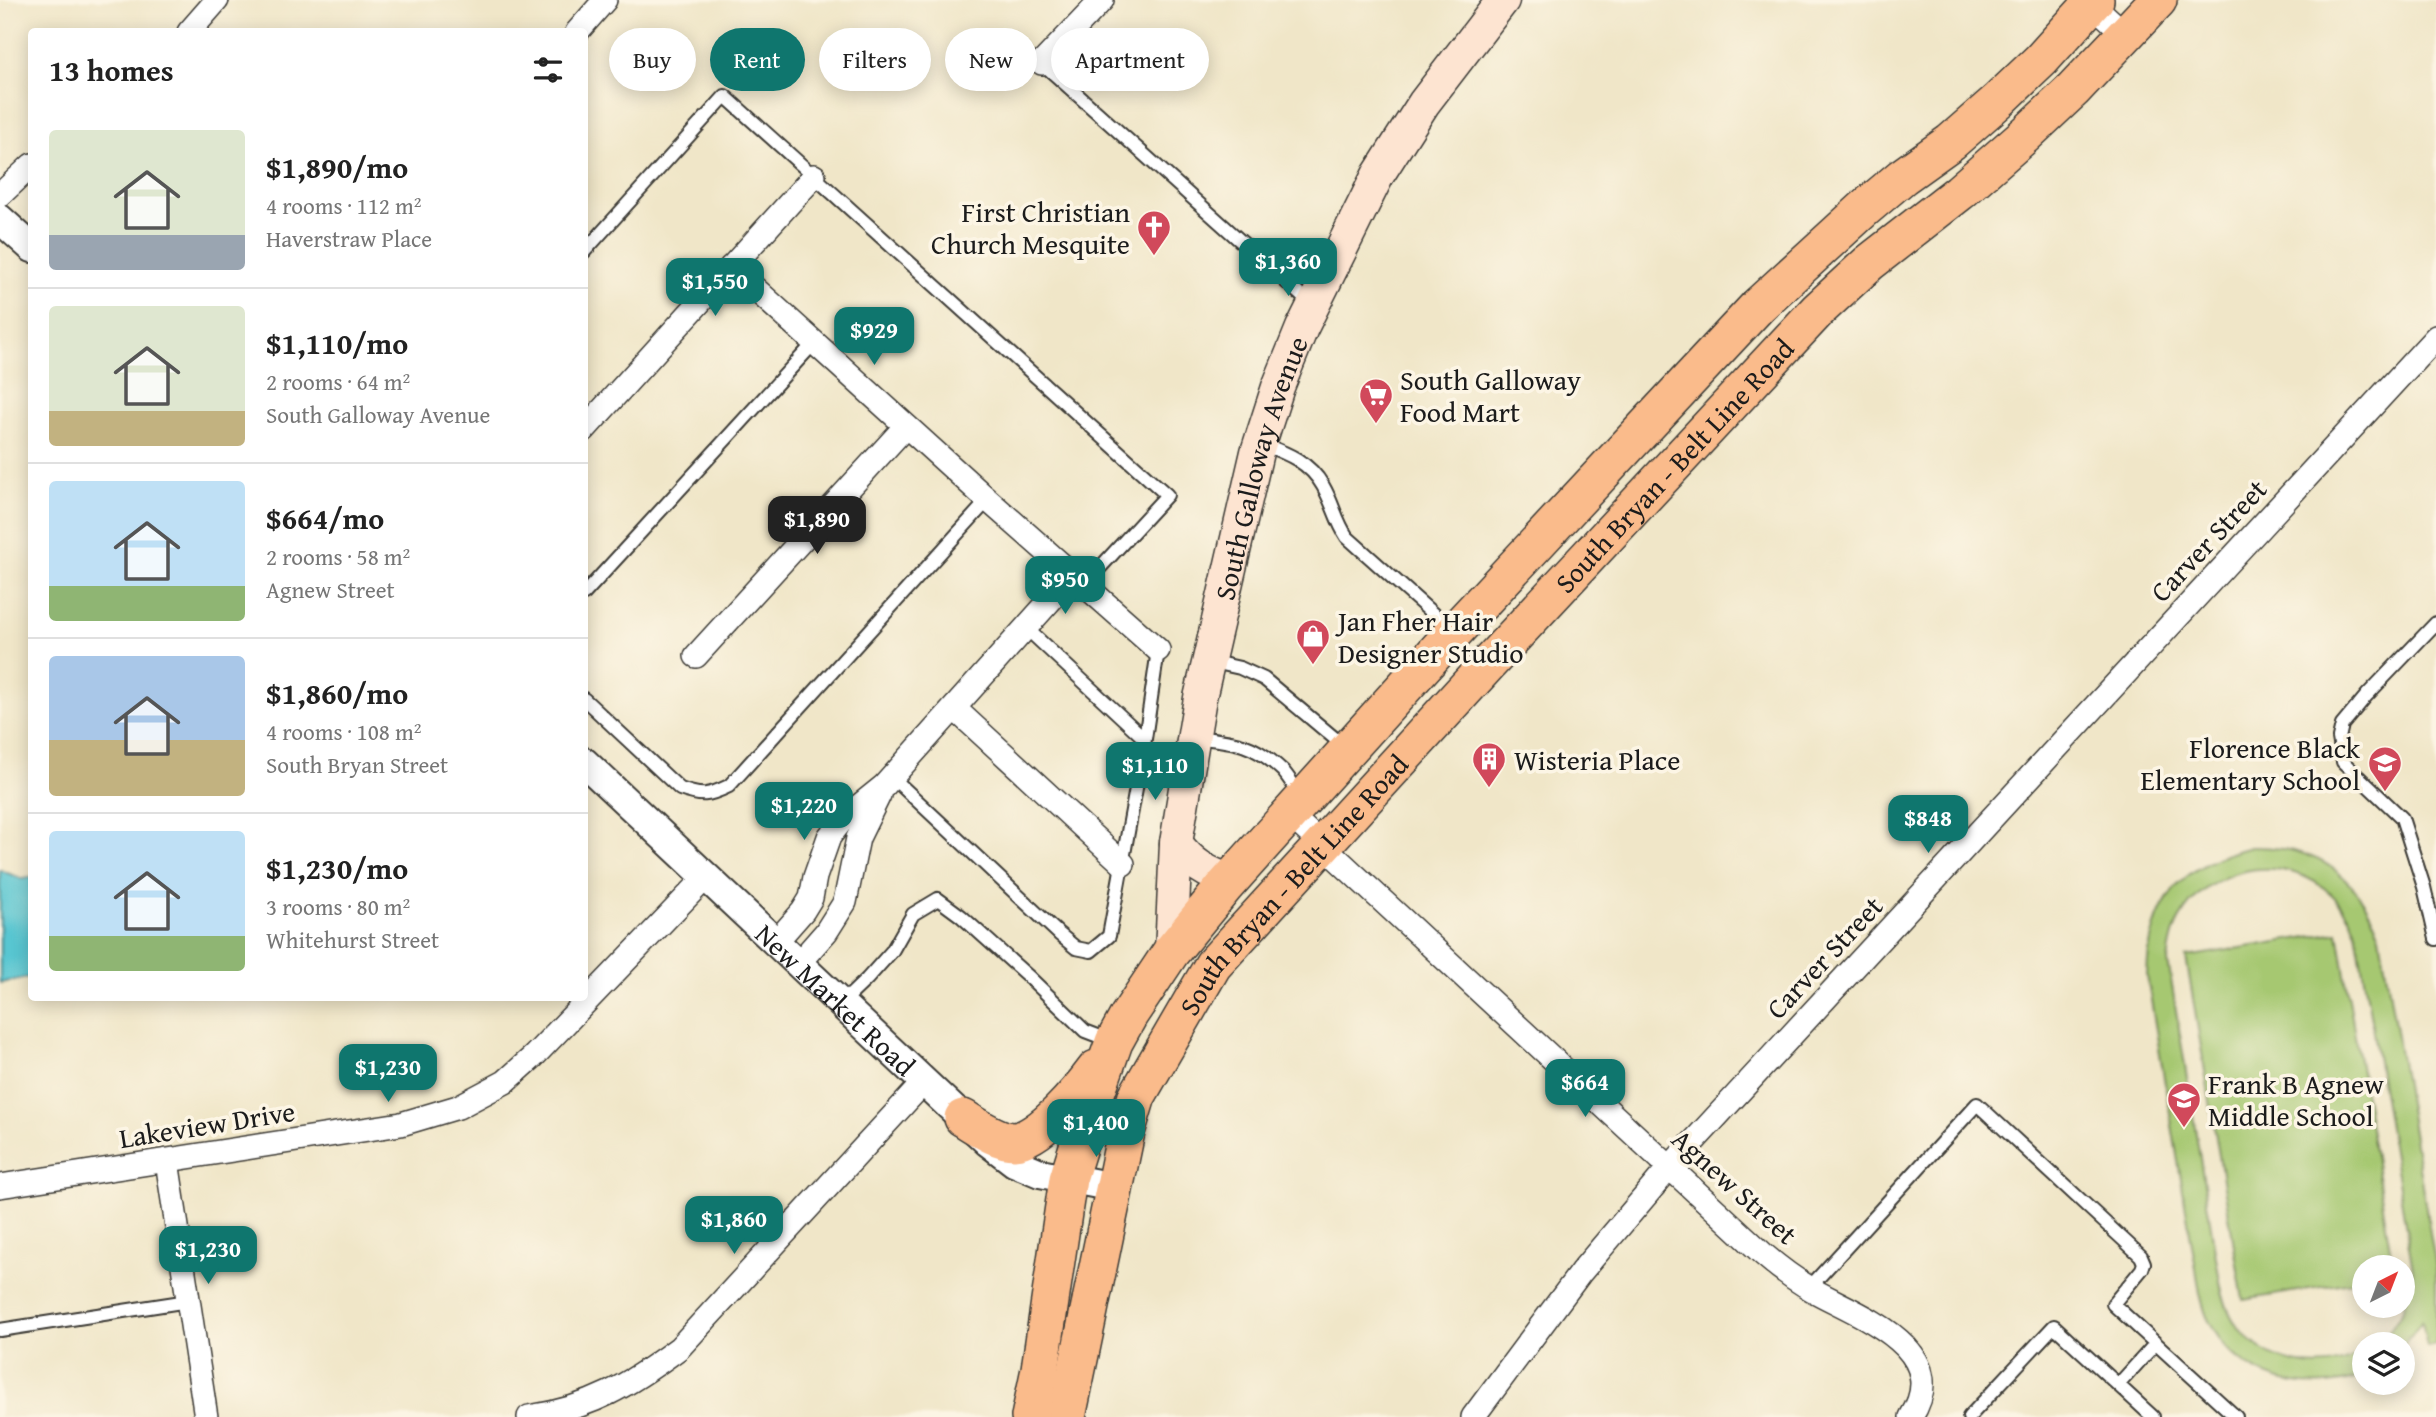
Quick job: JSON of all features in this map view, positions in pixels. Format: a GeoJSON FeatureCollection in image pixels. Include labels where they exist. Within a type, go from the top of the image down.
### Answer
{"type":"FeatureCollection","features":[{"type":"Feature","properties":{"kind":"main road","name":"South Bryan - Belt Line Road"},"geometry":{"type":"LineString","coordinates":[[1067,1417],[1114,1187],[1137,1096],[1213,965],[1488,664],[1818,310],[1869,263],[1960,192],[2025,135],[2073,90],[2158,0]]}},
{"type":"Feature","properties":{"kind":"main road","name":"South Bryan - Belt Line Road"},"geometry":{"type":"LineString","coordinates":[[1030,1417],[1040,1369],[1068,1179],[1114,1042],[1171,952],[1231,880],[1454,632],[1759,305],[1864,209],[1902,177],[1951,142],[1999,100],[2041,60],[2092,1]]}},
{"type":"Feature","properties":{"kind":"main road","name":"South Galloway Avenue"},"geometry":{"type":"LineString","coordinates":[[1171,952],[1176,843],[1193,737],[1260,443],[1278,387],[1301,328],[1385,164],[1494,3]]}},
{"type":"Feature","properties":{"kind":"main road"},"geometry":{"type":"LineString","coordinates":[[1454,632],[1488,664]]}},
{"type":"Feature","properties":{"kind":"main road"},"geometry":{"type":"LineString","coordinates":[[1176,843],[1197,866],[1210,874],[1231,880]]}},
{"type":"Feature","properties":{"kind":"main road"},"geometry":{"type":"LineString","coordinates":[[1137,1096],[1139,1066],[1149,1040],[1172,998],[1180,975],[1171,952]]}},
{"type":"Feature","properties":{"kind":"main road"},"geometry":{"type":"LineString","coordinates":[[963,1118],[1003,1139],[1015,1141],[1030,1136],[1065,1105],[1092,1074],[1114,1042]]}},
{"type":"Feature","properties":{"kind":"street"},"geometry":{"type":"LineString","coordinates":[[192,28],[217,0]]}},
{"type":"Feature","properties":{"kind":"street"},"geometry":{"type":"LineString","coordinates":[[580,28],[605,0]]}},
{"type":"Feature","properties":{"kind":"street"},"geometry":{"type":"LineString","coordinates":[[1042,63],[1102,0]]}},
{"type":"Feature","properties":{"kind":"street"},"geometry":{"type":"LineString","coordinates":[[2092,1],[2126,34]]}},
{"type":"Feature","properties":{"kind":"street"},"geometry":{"type":"LineString","coordinates":[[0,195],[28,169]]}},
{"type":"Feature","properties":{"kind":"street"},"geometry":{"type":"LineString","coordinates":[[588,426],[814,176]]}},
{"type":"Feature","properties":{"kind":"street"},"geometry":{"type":"LineString","coordinates":[[0,219],[28,244]]}},
{"type":"Feature","properties":{"kind":"street"},"geometry":{"type":"LineString","coordinates":[[731,267],[1158,650]]}},
{"type":"Feature","properties":{"kind":"street","name":"Carver Street"},"geometry":{"type":"LineString","coordinates":[[1473,1417],[1581,1272],[1669,1168],[2436,337]]}},
{"type":"Feature","properties":{"kind":"street"},"geometry":{"type":"LineString","coordinates":[[696,656],[906,426]]}},
{"type":"Feature","properties":{"kind":"street"},"geometry":{"type":"LineString","coordinates":[[774,944],[803,912],[811,898],[815,877],[830,837],[843,819],[888,782],[1025,627],[1078,580]]}},
{"type":"Feature","properties":{"kind":"street"},"geometry":{"type":"LineString","coordinates":[[954,708],[1122,864]]}},
{"type":"Feature","properties":{"kind":"street","name":"New Market Road"},"geometry":{"type":"LineString","coordinates":[[588,766],[774,944],[988,1142],[1014,1162],[1040,1173],[1114,1187]]}},
{"type":"Feature","properties":{"kind":"street"},"geometry":{"type":"LineString","coordinates":[[797,965],[826,932],[845,902],[858,838],[888,782]]}},
{"type":"Feature","properties":{"kind":"street","name":"Agnew Street"},"geometry":{"type":"LineString","coordinates":[[1297,807],[1322,845],[1763,1254],[1809,1288],[1889,1332],[1906,1346],[1919,1366],[1921,1390],[1911,1417]]}},
{"type":"Feature","properties":{"kind":"street","name":"Lakeview Drive"},"geometry":{"type":"LineString","coordinates":[[588,1000],[706,877]]}},
{"type":"Feature","properties":{"kind":"street","name":"Lakeview Drive"},"geometry":{"type":"LineString","coordinates":[[0,1186],[401,1124],[458,1107],[505,1082],[587,1001]]}},
{"type":"Feature","properties":{"kind":"street"},"geometry":{"type":"LineString","coordinates":[[528,1417],[588,1404],[640,1377],[679,1348],[925,1081]]}},
{"type":"Feature","properties":{"kind":"street"},"geometry":{"type":"LineString","coordinates":[[167,1161],[206,1417]]}},
{"type":"Feature","properties":{"kind":"lane"},"geometry":{"type":"LineString","coordinates":[[1042,63],[1313,307]]}},
{"type":"Feature","properties":{"kind":"lane"},"geometry":{"type":"LineString","coordinates":[[588,248],[725,96],[1167,495],[1078,580]]}},
{"type":"Feature","properties":{"kind":"lane"},"geometry":{"type":"LineString","coordinates":[[588,590],[814,343]]}},
{"type":"Feature","properties":{"kind":"lane"},"geometry":{"type":"LineString","coordinates":[[1260,443],[1295,457],[1309,468],[1324,487],[1338,524],[1347,537],[1454,632]]}},
{"type":"Feature","properties":{"kind":"lane"},"geometry":{"type":"LineString","coordinates":[[588,703],[680,789],[697,795],[711,795],[729,786],[988,500]]}},
{"type":"Feature","properties":{"kind":"lane"},"geometry":{"type":"LineString","coordinates":[[2436,623],[2367,695],[2342,725],[2339,738],[2343,762],[2402,818],[2424,887],[2436,939]]}},
{"type":"Feature","properties":{"kind":"lane"},"geometry":{"type":"LineString","coordinates":[[1025,627],[1145,739]]}},
{"type":"Feature","properties":{"kind":"lane"},"geometry":{"type":"LineString","coordinates":[[888,782],[1076,948],[1091,951],[1109,936],[1145,739],[1158,650]]}},
{"type":"Feature","properties":{"kind":"lane"},"geometry":{"type":"LineString","coordinates":[[1209,661],[1240,668],[1264,679],[1348,750]]}},
{"type":"Feature","properties":{"kind":"lane"},"geometry":{"type":"LineString","coordinates":[[1193,737],[1231,741],[1260,751],[1285,774],[1297,807]]}},
{"type":"Feature","properties":{"kind":"lane"},"geometry":{"type":"LineString","coordinates":[[841,1004],[892,951],[913,914],[937,899],[961,916],[1084,1031],[1114,1042]]}},
{"type":"Feature","properties":{"kind":"lane"},"geometry":{"type":"LineString","coordinates":[[1809,1288],[1977,1104],[2141,1256],[2144,1263],[2142,1269],[2113,1304],[2236,1417]]}},
{"type":"Feature","properties":{"kind":"lane"},"geometry":{"type":"LineString","coordinates":[[0,1331],[188,1301]]}},
{"type":"Feature","properties":{"kind":"lane"},"geometry":{"type":"LineString","coordinates":[[1969,1417],[2054,1326],[2153,1417]]}},
{"type":"Feature","properties":{"kind":"lane"},"geometry":{"type":"LineString","coordinates":[[2118,1385],[2156,1343]]}},
{"type":"Feature","properties":{"kind":"green space"},"geometry":{"type":"Polygon","coordinates":[[[2251,847],[2275,848],[2315,858],[2347,880],[2371,914],[2380,936],[2436,1268],[2436,1345],[2427,1347],[2422,1321],[2414,1332],[2388,1332],[2398,1318],[2415,1318],[2415,1255],[2410,1255],[2356,931],[2343,908],[2324,888],[2305,877],[2286,871],[2265,869],[2225,877],[2207,888],[2192,902],[2179,920],[2168,961],[2226,1306],[2234,1322],[2250,1340],[2264,1351],[2280,1358],[2314,1366],[2352,1358],[2352,1379],[2342,1382],[2319,1385],[2296,1383],[2255,1369],[2236,1357],[2221,1340],[2207,1316],[2200,1293],[2147,976],[2154,927],[2173,890],[2187,876],[2226,854],[2251,847]]]}},
{"type":"Feature","properties":{"kind":"green space"},"geometry":{"type":"Polygon","coordinates":[[[2338,932],[2391,1255],[2352,1255],[2352,1282],[2243,1300],[2186,957],[2338,932]]]}},
{"type":"Feature","properties":{"kind":"water"},"geometry":{"type":"Polygon","coordinates":[[[0,870],[22,879],[28,878],[28,978],[0,983],[0,870]]]}},
{"type":"Feature","properties":{"kind":"place","name":"First Christian Church Mesquite"},"geometry":{"type":"Point","coordinates":[1154,257]}},
{"type":"Feature","properties":{"kind":"place","name":"South Galloway Food Mart"},"geometry":{"type":"Point","coordinates":[1376,425]}},
{"type":"Feature","properties":{"kind":"place","name":"Jan Fher Hair Designer Studio"},"geometry":{"type":"Point","coordinates":[1313,666]}},
{"type":"Feature","properties":{"kind":"place","name":"Wisteria Place"},"geometry":{"type":"Point","coordinates":[1489,789]}},
{"type":"Feature","properties":{"kind":"place","name":"Florence Black Elementary School"},"geometry":{"type":"Point","coordinates":[2385,793]}},
{"type":"Feature","properties":{"kind":"place","name":"Frank B Agnew Middle School"},"geometry":{"type":"Point","coordinates":[2184,1129]}}]}
